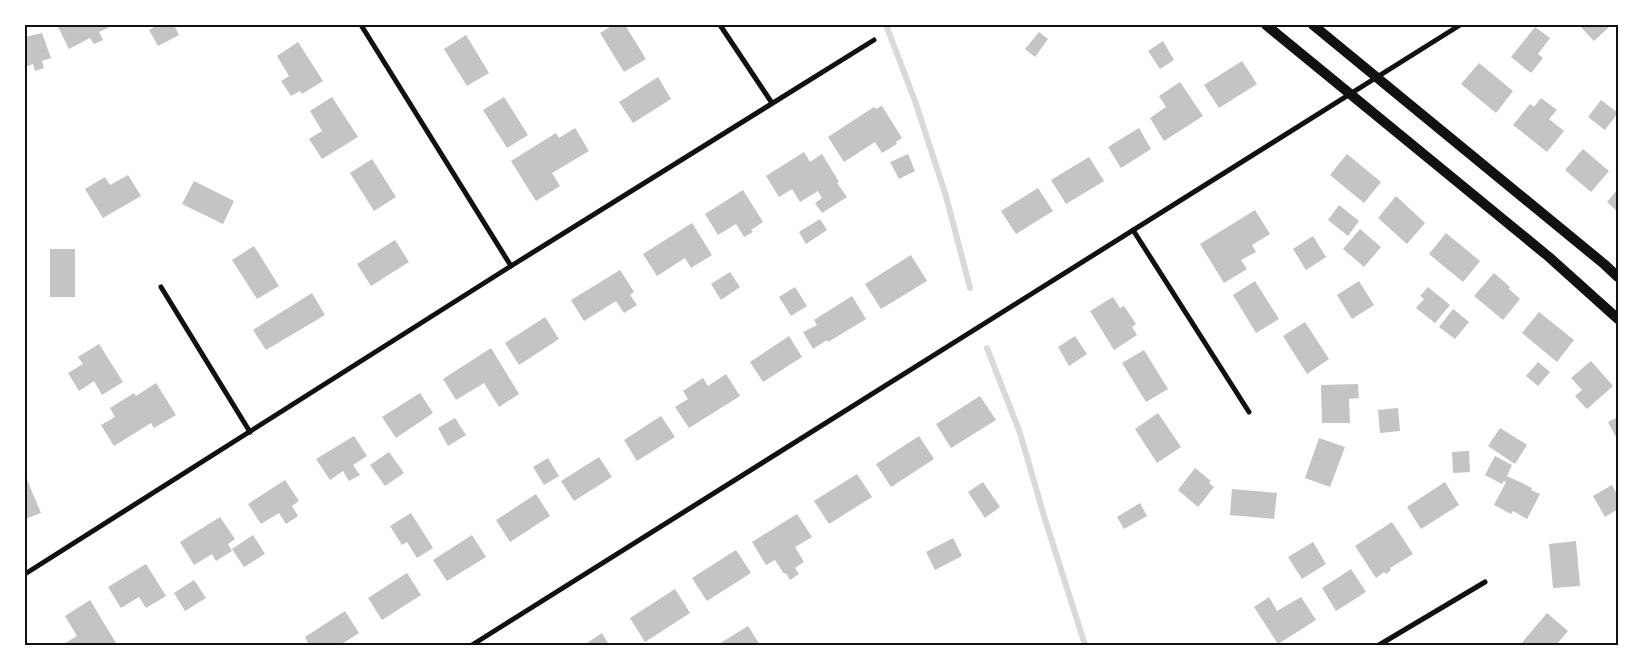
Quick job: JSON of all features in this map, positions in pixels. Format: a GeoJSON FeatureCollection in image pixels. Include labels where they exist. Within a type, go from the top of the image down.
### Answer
{"type":"FeatureCollection","features":[{"type":"Feature","properties":{"kind":"main road"},"geometry":{"type":"LineString","coordinates":[[1266,25],[1549,257],[1618,319]]}},
{"type":"Feature","properties":{"kind":"main road"},"geometry":{"type":"LineString","coordinates":[[1313,25],[1618,277]]}},
{"type":"Feature","properties":{"kind":"street"},"geometry":{"type":"LineString","coordinates":[[361,25],[511,266]]}},
{"type":"Feature","properties":{"kind":"street"},"geometry":{"type":"LineString","coordinates":[[720,25],[772,103]]}},
{"type":"Feature","properties":{"kind":"street"},"geometry":{"type":"LineString","coordinates":[[472,645],[1460,25]]}},
{"type":"Feature","properties":{"kind":"street"},"geometry":{"type":"LineString","coordinates":[[25,574],[511,266],[874,40]]}},
{"type":"Feature","properties":{"kind":"street"},"geometry":{"type":"LineString","coordinates":[[1133,230],[1249,412]]}},
{"type":"Feature","properties":{"kind":"street"},"geometry":{"type":"LineString","coordinates":[[160,286],[250,432]]}},
{"type":"Feature","properties":{"kind":"street"},"geometry":{"type":"LineString","coordinates":[[1379,645],[1485,582]]}},
{"type":"Feature","properties":{"kind":"building"},"geometry":{"type":"Polygon","coordinates":[[[57,25],[107,25],[108,28],[99,32],[103,40],[94,44],[90,38],[69,49],[57,25]]]}},
{"type":"Feature","properties":{"kind":"building"},"geometry":{"type":"Polygon","coordinates":[[[158,25],[174,25],[179,35],[158,46],[149,30],[158,25]]]}},
{"type":"Feature","properties":{"kind":"building"},"geometry":{"type":"Polygon","coordinates":[[[613,25],[625,25],[646,59],[624,72],[600,33],[613,25]]]}},
{"type":"Feature","properties":{"kind":"building"},"geometry":{"type":"Polygon","coordinates":[[[1579,25],[1611,25],[1594,41],[1579,25]]]}},
{"type":"Feature","properties":{"kind":"building"},"geometry":{"type":"Polygon","coordinates":[[[1535,27],[1550,38],[1538,54],[1543,58],[1531,73],[1511,57],[1535,27]]]}},
{"type":"Feature","properties":{"kind":"building"},"geometry":{"type":"Polygon","coordinates":[[[1039,32],[1048,39],[1035,57],[1025,49],[1039,32]]]}},
{"type":"Feature","properties":{"kind":"building"},"geometry":{"type":"Polygon","coordinates":[[[42,33],[51,58],[42,61],[44,68],[35,71],[33,64],[25,67],[25,37],[42,33]]]}},
{"type":"Feature","properties":{"kind":"building"},"geometry":{"type":"Polygon","coordinates":[[[466,35],[489,73],[467,86],[444,49],[466,35]]]}},
{"type":"Feature","properties":{"kind":"building"},"geometry":{"type":"Polygon","coordinates":[[[1163,41],[1174,60],[1160,69],[1148,51],[1163,41]]]}},
{"type":"Feature","properties":{"kind":"building"},"geometry":{"type":"Polygon","coordinates":[[[298,42],[323,81],[302,94],[300,91],[291,96],[281,81],[289,76],[277,56],[298,42]]]}},
{"type":"Feature","properties":{"kind":"building"},"geometry":{"type":"Polygon","coordinates":[[[1242,61],[1257,84],[1219,108],[1204,85],[1242,61]]]}},
{"type":"Feature","properties":{"kind":"building"},"geometry":{"type":"Polygon","coordinates":[[[1479,63],[1513,91],[1496,113],[1461,84],[1479,63]]]}},
{"type":"Feature","properties":{"kind":"building"},"geometry":{"type":"Polygon","coordinates":[[[658,77],[671,99],[633,123],[619,102],[658,77]]]}},
{"type":"Feature","properties":{"kind":"building"},"geometry":{"type":"Polygon","coordinates":[[[1180,82],[1203,116],[1164,141],[1150,118],[1166,107],[1159,96],[1180,82]]]}},
{"type":"Feature","properties":{"kind":"building"},"geometry":{"type":"Polygon","coordinates":[[[332,97],[358,137],[322,159],[309,139],[322,131],[310,111],[332,97]]]}},
{"type":"Feature","properties":{"kind":"building"},"geometry":{"type":"Polygon","coordinates":[[[504,97],[528,135],[507,148],[483,110],[504,97]]]}},
{"type":"Feature","properties":{"kind":"building"},"geometry":{"type":"Polygon","coordinates":[[[1541,98],[1557,110],[1549,119],[1564,131],[1547,152],[1513,125],[1530,104],[1534,107],[1541,98]]]}},
{"type":"Feature","properties":{"kind":"building"},"geometry":{"type":"Polygon","coordinates":[[[1601,100],[1618,113],[1605,130],[1588,117],[1601,100]]]}},
{"type":"Feature","properties":{"kind":"building"},"geometry":{"type":"Polygon","coordinates":[[[882,106],[902,138],[896,142],[897,144],[882,153],[875,142],[844,162],[828,137],[874,107],[876,109],[882,106]]]}},
{"type":"Feature","properties":{"kind":"building"},"geometry":{"type":"Polygon","coordinates":[[[575,128],[589,151],[552,173],[560,186],[536,201],[511,161],[556,133],[559,138],[575,128]]]}},
{"type":"Feature","properties":{"kind":"building"},"geometry":{"type":"Polygon","coordinates":[[[1139,128],[1151,149],[1121,168],[1108,147],[1139,128]]]}},
{"type":"Feature","properties":{"kind":"building"},"geometry":{"type":"Polygon","coordinates":[[[1583,149],[1609,171],[1591,192],[1565,170],[1583,149]]]}},
{"type":"Feature","properties":{"kind":"building"},"geometry":{"type":"Polygon","coordinates":[[[804,152],[810,162],[822,154],[839,182],[837,183],[847,197],[822,213],[815,203],[822,198],[818,191],[800,202],[792,189],[779,197],[766,176],[804,152]]]}},
{"type":"Feature","properties":{"kind":"building"},"geometry":{"type":"Polygon","coordinates":[[[908,154],[915,171],[899,179],[890,162],[908,154]]]}},
{"type":"Feature","properties":{"kind":"building"},"geometry":{"type":"Polygon","coordinates":[[[1347,154],[1381,182],[1364,203],[1330,175],[1347,154]]]}},
{"type":"Feature","properties":{"kind":"building"},"geometry":{"type":"Polygon","coordinates":[[[1089,157],[1104,181],[1066,204],[1051,180],[1089,157]]]}},
{"type":"Feature","properties":{"kind":"building"},"geometry":{"type":"Polygon","coordinates":[[[372,159],[396,197],[374,211],[350,173],[372,159]]]}},
{"type":"Feature","properties":{"kind":"building"},"geometry":{"type":"Polygon","coordinates":[[[128,175],[141,196],[103,218],[85,189],[105,177],[110,185],[128,175]]]}},
{"type":"Feature","properties":{"kind":"building"},"geometry":{"type":"Polygon","coordinates":[[[194,181],[234,201],[223,224],[182,204],[194,181]]]}},
{"type":"Feature","properties":{"kind":"building"},"geometry":{"type":"Polygon","coordinates":[[[1038,188],[1053,211],[1016,234],[1001,211],[1038,188]]]}},
{"type":"Feature","properties":{"kind":"building"},"geometry":{"type":"Polygon","coordinates":[[[1618,189],[1618,212],[1607,202],[1618,189]]]}},
{"type":"Feature","properties":{"kind":"building"},"geometry":{"type":"Polygon","coordinates":[[[743,190],[763,222],[751,230],[753,232],[744,237],[736,224],[718,235],[705,214],[743,190]]]}},
{"type":"Feature","properties":{"kind":"building"},"geometry":{"type":"Polygon","coordinates":[[[1396,196],[1425,223],[1407,244],[1378,218],[1396,196]]]}},
{"type":"Feature","properties":{"kind":"building"},"geometry":{"type":"Polygon","coordinates":[[[1339,205],[1359,221],[1348,236],[1328,220],[1339,205]]]}},
{"type":"Feature","properties":{"kind":"building"},"geometry":{"type":"Polygon","coordinates":[[[1255,210],[1270,234],[1252,245],[1256,252],[1241,260],[1247,269],[1224,283],[1200,244],[1255,210]]]}},
{"type":"Feature","properties":{"kind":"building"},"geometry":{"type":"Polygon","coordinates":[[[820,219],[827,230],[806,244],[799,232],[820,219]]]}},
{"type":"Feature","properties":{"kind":"building"},"geometry":{"type":"Polygon","coordinates":[[[692,223],[712,255],[691,268],[685,258],[657,276],[643,254],[692,223]]]}},
{"type":"Feature","properties":{"kind":"building"},"geometry":{"type":"Polygon","coordinates":[[[1360,229],[1381,247],[1364,267],[1343,249],[1360,229]]]}},
{"type":"Feature","properties":{"kind":"building"},"geometry":{"type":"Polygon","coordinates":[[[1446,233],[1480,261],[1463,282],[1429,254],[1446,233]]]}},
{"type":"Feature","properties":{"kind":"building"},"geometry":{"type":"Polygon","coordinates":[[[1313,236],[1326,257],[1306,270],[1293,249],[1313,236]]]}},
{"type":"Feature","properties":{"kind":"building"},"geometry":{"type":"Polygon","coordinates":[[[395,240],[409,262],[371,286],[357,264],[395,240]]]}},
{"type":"Feature","properties":{"kind":"building"},"geometry":{"type":"Polygon","coordinates":[[[254,246],[279,286],[257,299],[232,260],[254,246]]]}},
{"type":"Feature","properties":{"kind":"building"},"geometry":{"type":"Polygon","coordinates":[[[50,249],[75,249],[75,297],[50,297],[50,249]]]}},
{"type":"Feature","properties":{"kind":"building"},"geometry":{"type":"Polygon","coordinates":[[[911,255],[927,281],[881,309],[865,284],[911,255]]]}},
{"type":"Feature","properties":{"kind":"building"},"geometry":{"type":"Polygon","coordinates":[[[620,270],[634,292],[630,295],[637,305],[624,313],[616,301],[584,321],[571,300],[620,270]]]}},
{"type":"Feature","properties":{"kind":"building"},"geometry":{"type":"Polygon","coordinates":[[[730,272],[740,287],[721,300],[711,284],[730,272]]]}},
{"type":"Feature","properties":{"kind":"building"},"geometry":{"type":"Polygon","coordinates":[[[1494,273],[1520,299],[1503,320],[1474,296],[1494,273]]]}},
{"type":"Feature","properties":{"kind":"building"},"geometry":{"type":"Polygon","coordinates":[[[1255,281],[1279,319],[1256,333],[1233,295],[1255,281]]]}},
{"type":"Feature","properties":{"kind":"building"},"geometry":{"type":"Polygon","coordinates":[[[1359,281],[1374,305],[1352,319],[1337,295],[1359,281]]]}},
{"type":"Feature","properties":{"kind":"building"},"geometry":{"type":"Polygon","coordinates":[[[795,287],[807,306],[791,316],[779,297],[795,287]]]}},
{"type":"Feature","properties":{"kind":"building"},"geometry":{"type":"Polygon","coordinates":[[[1428,287],[1450,305],[1435,323],[1416,308],[1424,299],[1420,296],[1428,287]]]}},
{"type":"Feature","properties":{"kind":"building"},"geometry":{"type":"Polygon","coordinates":[[[312,293],[325,315],[266,350],[253,330],[312,293]]]}},
{"type":"Feature","properties":{"kind":"building"},"geometry":{"type":"Polygon","coordinates":[[[852,296],[866,319],[813,349],[803,332],[817,325],[814,320],[852,296]]]}},
{"type":"Feature","properties":{"kind":"building"},"geometry":{"type":"Polygon","coordinates":[[[1113,297],[1120,308],[1124,306],[1136,324],[1132,327],[1137,335],[1114,350],[1090,311],[1113,297]]]}},
{"type":"Feature","properties":{"kind":"building"},"geometry":{"type":"Polygon","coordinates":[[[1453,309],[1469,322],[1455,339],[1439,327],[1453,309]]]}},
{"type":"Feature","properties":{"kind":"building"},"geometry":{"type":"Polygon","coordinates":[[[1539,312],[1574,340],[1557,362],[1522,333],[1539,312]]]}},
{"type":"Feature","properties":{"kind":"building"},"geometry":{"type":"Polygon","coordinates":[[[545,317],[559,339],[519,365],[505,343],[545,317]]]}},
{"type":"Feature","properties":{"kind":"building"},"geometry":{"type":"Polygon","coordinates":[[[1305,322],[1329,359],[1307,374],[1283,336],[1305,322]]]}},
{"type":"Feature","properties":{"kind":"building"},"geometry":{"type":"Polygon","coordinates":[[[789,336],[802,357],[763,382],[750,362],[789,336]]]}},
{"type":"Feature","properties":{"kind":"building"},"geometry":{"type":"Polygon","coordinates":[[[1075,336],[1087,354],[1069,366],[1058,347],[1075,336]]]}},
{"type":"Feature","properties":{"kind":"building"},"geometry":{"type":"Polygon","coordinates":[[[99,344],[123,382],[102,395],[94,381],[79,391],[68,373],[83,364],[78,357],[99,344]]]}},
{"type":"Feature","properties":{"kind":"building"},"geometry":{"type":"Polygon","coordinates":[[[491,348],[519,394],[499,407],[484,383],[456,400],[443,379],[491,348]]]}},
{"type":"Feature","properties":{"kind":"building"},"geometry":{"type":"Polygon","coordinates":[[[1144,350],[1168,389],[1146,402],[1122,363],[1144,350]]]}},
{"type":"Feature","properties":{"kind":"building"},"geometry":{"type":"Polygon","coordinates":[[[1591,361],[1613,386],[1587,409],[1575,396],[1582,390],[1571,378],[1591,361]]]}},
{"type":"Feature","properties":{"kind":"building"},"geometry":{"type":"Polygon","coordinates":[[[1538,362],[1550,372],[1538,386],[1526,376],[1538,362]]]}},
{"type":"Feature","properties":{"kind":"building"},"geometry":{"type":"Polygon","coordinates":[[[726,374],[740,396],[689,428],[675,407],[688,399],[683,391],[703,378],[708,386],[726,374]]]}},
{"type":"Feature","properties":{"kind":"building"},"geometry":{"type":"Polygon","coordinates":[[[156,383],[176,415],[154,428],[151,423],[114,446],[101,425],[115,417],[110,408],[134,393],[136,396],[156,383]]]}},
{"type":"Feature","properties":{"kind":"building"},"geometry":{"type":"Polygon","coordinates":[[[1358,384],[1359,398],[1349,399],[1350,423],[1322,423],[1321,385],[1358,384]]]}},
{"type":"Feature","properties":{"kind":"building"},"geometry":{"type":"Polygon","coordinates":[[[420,393],[433,413],[396,438],[382,417],[420,393]]]}},
{"type":"Feature","properties":{"kind":"building"},"geometry":{"type":"Polygon","coordinates":[[[980,396],[996,420],[951,448],[936,424],[980,396]]]}},
{"type":"Feature","properties":{"kind":"building"},"geometry":{"type":"Polygon","coordinates":[[[1398,408],[1400,431],[1380,433],[1378,410],[1398,408]]]}},
{"type":"Feature","properties":{"kind":"building"},"geometry":{"type":"Polygon","coordinates":[[[1158,413],[1181,447],[1157,463],[1135,429],[1158,413]]]}},
{"type":"Feature","properties":{"kind":"building"},"geometry":{"type":"Polygon","coordinates":[[[661,416],[675,437],[637,461],[624,440],[661,416]]]}},
{"type":"Feature","properties":{"kind":"building"},"geometry":{"type":"Polygon","coordinates":[[[1618,417],[1618,441],[1608,422],[1618,417]]]}},
{"type":"Feature","properties":{"kind":"building"},"geometry":{"type":"Polygon","coordinates":[[[455,418],[466,435],[448,446],[438,428],[455,418]]]}},
{"type":"Feature","properties":{"kind":"building"},"geometry":{"type":"Polygon","coordinates":[[[1500,428],[1527,445],[1515,464],[1488,446],[1500,428]]]}},
{"type":"Feature","properties":{"kind":"building"},"geometry":{"type":"Polygon","coordinates":[[[354,436],[367,456],[353,465],[360,475],[349,481],[343,471],[330,480],[316,459],[354,436]]]}},
{"type":"Feature","properties":{"kind":"building"},"geometry":{"type":"Polygon","coordinates":[[[919,436],[934,459],[891,487],[876,464],[919,436]]]}},
{"type":"Feature","properties":{"kind":"building"},"geometry":{"type":"Polygon","coordinates":[[[1319,438],[1345,447],[1330,487],[1305,478],[1319,438]]]}},
{"type":"Feature","properties":{"kind":"building"},"geometry":{"type":"Polygon","coordinates":[[[1469,451],[1470,472],[1453,473],[1452,452],[1469,451]]]}},
{"type":"Feature","properties":{"kind":"building"},"geometry":{"type":"Polygon","coordinates":[[[389,452],[404,473],[385,486],[370,465],[389,452]]]}},
{"type":"Feature","properties":{"kind":"building"},"geometry":{"type":"Polygon","coordinates":[[[1495,456],[1512,465],[1507,476],[1540,494],[1527,519],[1513,511],[1511,514],[1494,505],[1506,482],[1504,481],[1502,484],[1485,475],[1495,456]]]}},
{"type":"Feature","properties":{"kind":"building"},"geometry":{"type":"Polygon","coordinates":[[[599,457],[612,477],[574,501],[561,481],[599,457]]]}},
{"type":"Feature","properties":{"kind":"building"},"geometry":{"type":"Polygon","coordinates":[[[548,458],[559,476],[544,485],[533,467],[548,458]]]}},
{"type":"Feature","properties":{"kind":"building"},"geometry":{"type":"Polygon","coordinates":[[[1195,468],[1211,481],[1209,483],[1214,487],[1198,507],[1178,490],[1195,468]]]}},
{"type":"Feature","properties":{"kind":"building"},"geometry":{"type":"Polygon","coordinates":[[[857,474],[872,497],[829,524],[814,501],[857,474]]]}},
{"type":"Feature","properties":{"kind":"building"},"geometry":{"type":"Polygon","coordinates":[[[25,475],[41,513],[25,519],[25,475]]]}},
{"type":"Feature","properties":{"kind":"building"},"geometry":{"type":"Polygon","coordinates":[[[285,480],[299,501],[292,506],[298,516],[286,524],[279,513],[261,524],[248,504],[285,480]]]}},
{"type":"Feature","properties":{"kind":"building"},"geometry":{"type":"Polygon","coordinates":[[[983,482],[1000,507],[985,518],[968,492],[983,482]]]}},
{"type":"Feature","properties":{"kind":"building"},"geometry":{"type":"Polygon","coordinates":[[[1445,482],[1459,505],[1421,529],[1407,507],[1445,482]]]}},
{"type":"Feature","properties":{"kind":"building"},"geometry":{"type":"Polygon","coordinates":[[[1612,485],[1618,496],[1618,509],[1605,517],[1593,496],[1612,485]]]}},
{"type":"Feature","properties":{"kind":"building"},"geometry":{"type":"Polygon","coordinates":[[[1232,489],[1277,493],[1274,519],[1230,515],[1232,489]]]}},
{"type":"Feature","properties":{"kind":"building"},"geometry":{"type":"Polygon","coordinates":[[[536,494],[550,516],[510,542],[496,520],[536,494]]]}},
{"type":"Feature","properties":{"kind":"building"},"geometry":{"type":"Polygon","coordinates":[[[1140,503],[1147,516],[1124,529],[1117,517],[1140,503]]]}},
{"type":"Feature","properties":{"kind":"building"},"geometry":{"type":"Polygon","coordinates":[[[411,513],[433,548],[417,558],[407,542],[402,545],[390,526],[411,513]]]}},
{"type":"Feature","properties":{"kind":"building"},"geometry":{"type":"Polygon","coordinates":[[[797,514],[812,537],[795,547],[804,562],[795,568],[799,574],[790,580],[775,560],[766,565],[752,542],[797,514]]]}},
{"type":"Feature","properties":{"kind":"building"},"geometry":{"type":"Polygon","coordinates":[[[220,517],[235,539],[228,544],[232,551],[216,561],[212,554],[194,565],[180,542],[220,517]]]}},
{"type":"Feature","properties":{"kind":"building"},"geometry":{"type":"Polygon","coordinates":[[[1392,522],[1413,554],[1390,568],[1391,570],[1386,574],[1384,572],[1376,578],[1355,546],[1392,522]]]}},
{"type":"Feature","properties":{"kind":"building"},"geometry":{"type":"Polygon","coordinates":[[[253,535],[265,554],[244,567],[232,549],[253,535]]]}},
{"type":"Feature","properties":{"kind":"building"},"geometry":{"type":"Polygon","coordinates":[[[472,535],[486,557],[447,581],[433,560],[472,535]]]}},
{"type":"Feature","properties":{"kind":"building"},"geometry":{"type":"Polygon","coordinates":[[[953,538],[962,556],[935,570],[926,552],[953,538]]]}},
{"type":"Feature","properties":{"kind":"building"},"geometry":{"type":"Polygon","coordinates":[[[1576,541],[1580,586],[1553,588],[1549,544],[1576,541]]]}},
{"type":"Feature","properties":{"kind":"building"},"geometry":{"type":"Polygon","coordinates":[[[1313,542],[1326,564],[1302,579],[1288,557],[1313,542]]]}},
{"type":"Feature","properties":{"kind":"building"},"geometry":{"type":"Polygon","coordinates":[[[736,550],[751,573],[707,601],[692,578],[736,550]]]}},
{"type":"Feature","properties":{"kind":"building"},"geometry":{"type":"Polygon","coordinates":[[[146,564],[166,596],[146,608],[139,597],[121,608],[108,587],[146,564]]]}},
{"type":"Feature","properties":{"kind":"building"},"geometry":{"type":"Polygon","coordinates":[[[1351,569],[1366,592],[1336,611],[1322,588],[1351,569]]]}},
{"type":"Feature","properties":{"kind":"building"},"geometry":{"type":"Polygon","coordinates":[[[407,573],[421,595],[382,620],[368,598],[407,573]]]}},
{"type":"Feature","properties":{"kind":"building"},"geometry":{"type":"Polygon","coordinates":[[[194,580],[206,598],[185,611],[174,593],[194,580]]]}},
{"type":"Feature","properties":{"kind":"building"},"geometry":{"type":"Polygon","coordinates":[[[675,589],[690,613],[645,642],[630,618],[675,589]]]}},
{"type":"Feature","properties":{"kind":"building"},"geometry":{"type":"Polygon","coordinates":[[[1269,597],[1277,611],[1301,597],[1316,620],[1278,644],[1254,607],[1269,597]]]}},
{"type":"Feature","properties":{"kind":"building"},"geometry":{"type":"Polygon","coordinates":[[[90,600],[116,643],[112,645],[62,645],[77,636],[65,616],[90,600]]]}},
{"type":"Feature","properties":{"kind":"building"},"geometry":{"type":"Polygon","coordinates":[[[345,611],[359,633],[340,645],[309,645],[305,637],[345,611]]]}},
{"type":"Feature","properties":{"kind":"building"},"geometry":{"type":"Polygon","coordinates":[[[1547,613],[1568,631],[1556,645],[1520,645],[1547,613]]]}},
{"type":"Feature","properties":{"kind":"building"},"geometry":{"type":"Polygon","coordinates":[[[748,626],[760,645],[719,644],[748,626]]]}},
{"type":"Feature","properties":{"kind":"building"},"geometry":{"type":"Polygon","coordinates":[[[602,633],[609,645],[584,645],[602,633]]]}},
{"type":"Feature","properties":{"kind":"waterway"},"geometry":{"type":"LineString","coordinates":[[886,25],[915,101],[946,196],[970,288]]}},
{"type":"Feature","properties":{"kind":"waterway"},"geometry":{"type":"LineString","coordinates":[[987,348],[1020,433],[1085,645]]}}]}
